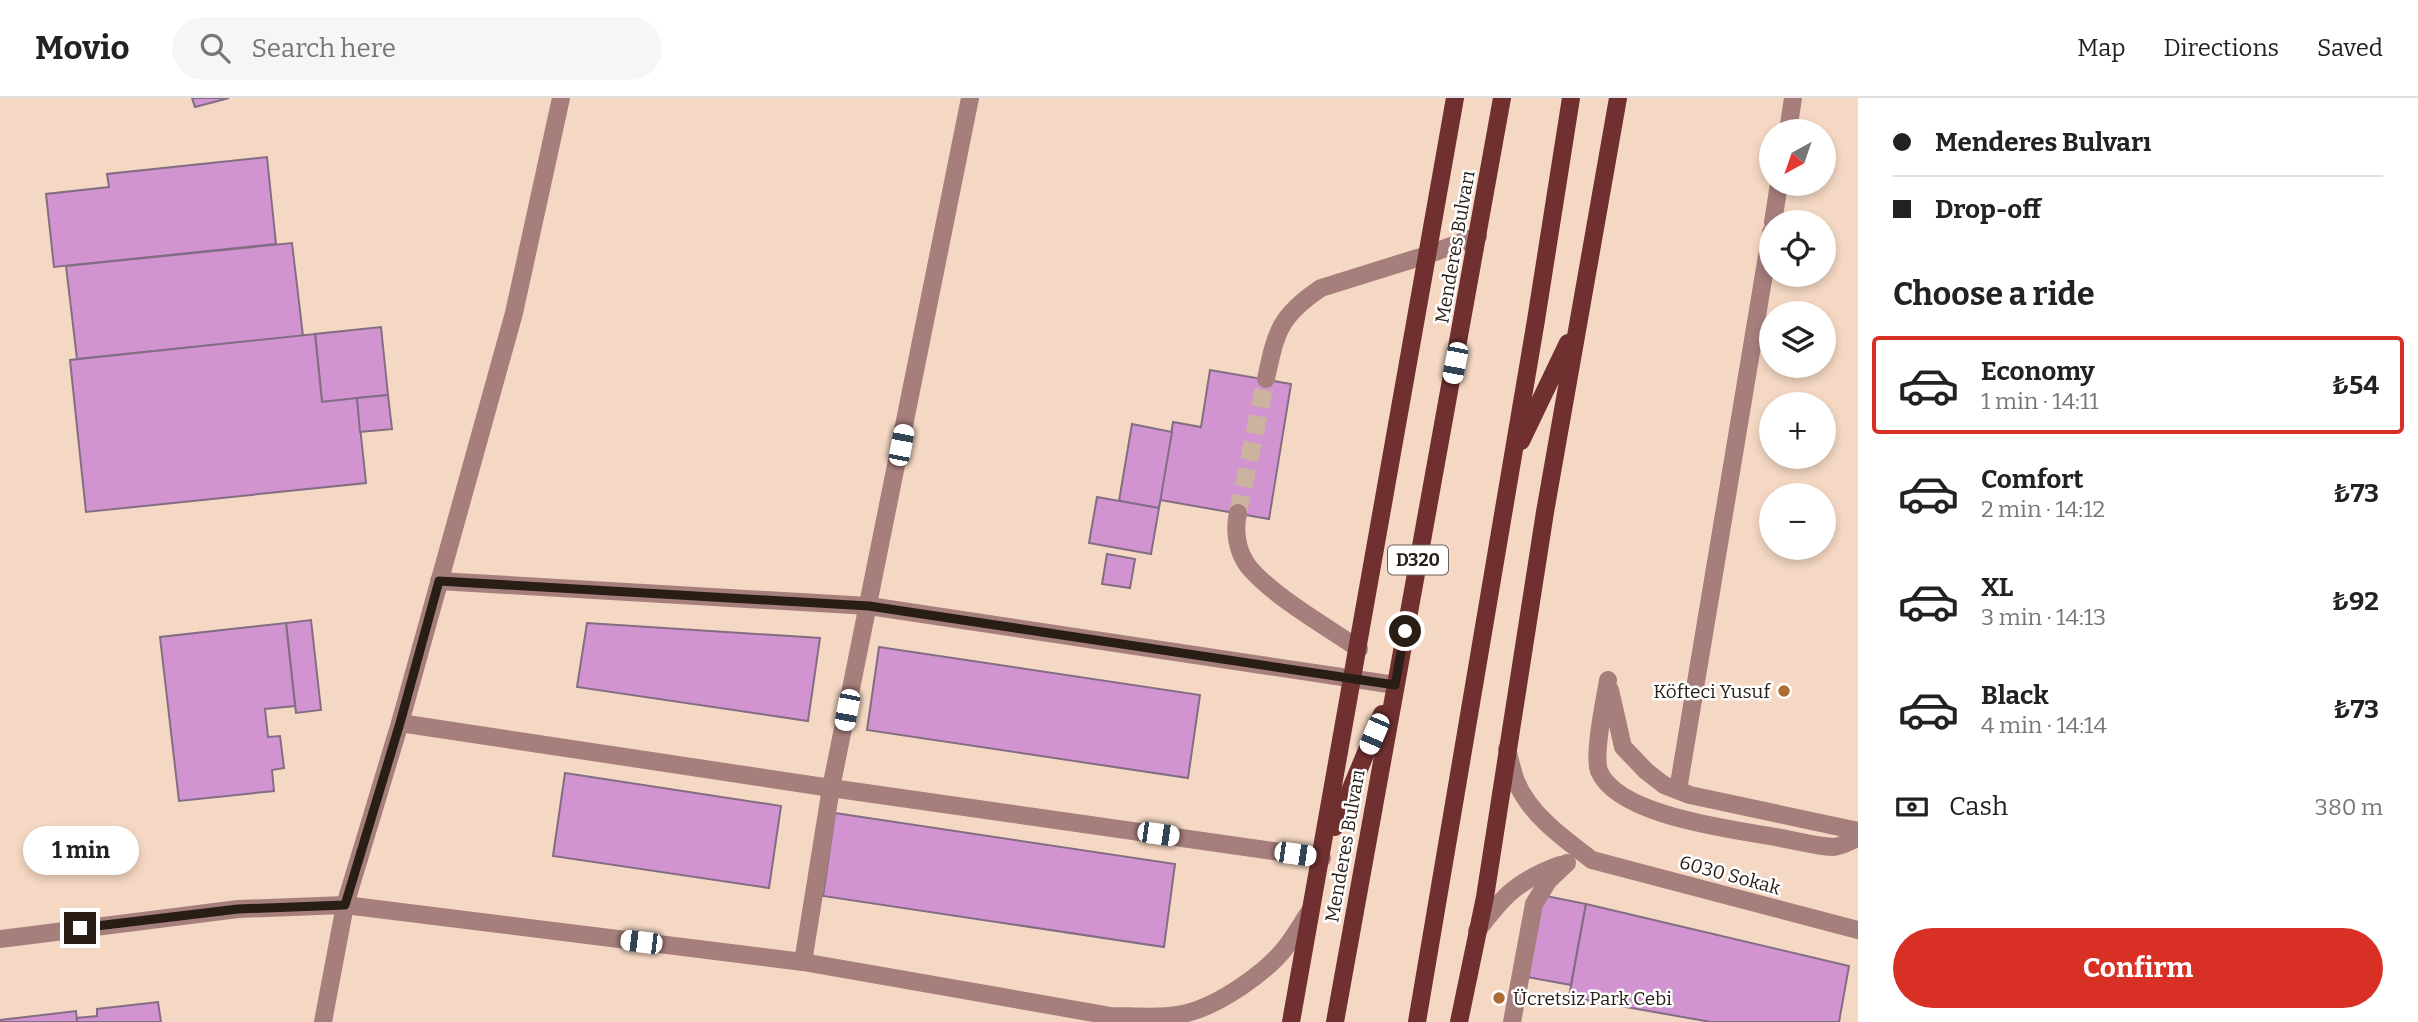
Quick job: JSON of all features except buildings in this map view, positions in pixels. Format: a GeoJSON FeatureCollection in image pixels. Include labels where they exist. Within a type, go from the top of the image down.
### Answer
{"type":"FeatureCollection","features":[{"type":"Feature","properties":{"kind":"main road"},"geometry":{"type":"LineString","coordinates":[[1292,1022],[1455,98]]}},
{"type":"Feature","properties":{"kind":"main road","name":"Menderes Bulvarı"},"geometry":{"type":"LineString","coordinates":[[1335,1022],[1502,98]]}},
{"type":"Feature","properties":{"kind":"main road"},"geometry":{"type":"LineString","coordinates":[[1417,1022],[1571,98]]}},
{"type":"Feature","properties":{"kind":"main road"},"geometry":{"type":"LineString","coordinates":[[1459,1022],[1485,897],[1578,321],[1618,98]]}},
{"type":"Feature","properties":{"kind":"main road"},"geometry":{"type":"LineString","coordinates":[[1512,460],[1578,321]]}},
{"type":"Feature","properties":{"kind":"main road"},"geometry":{"type":"LineString","coordinates":[[1322,858],[1395,685]]}},
{"type":"Feature","properties":{"kind":"street"},"geometry":{"type":"LineString","coordinates":[[323,1022],[345,905],[400,723],[514,313],[561,98]]}},
{"type":"Feature","properties":{"kind":"street"},"geometry":{"type":"LineString","coordinates":[[803,962],[831,788],[970,98]]}},
{"type":"Feature","properties":{"kind":"street"},"geometry":{"type":"LineString","coordinates":[[1790,119],[1793,98]]}},
{"type":"Feature","properties":{"kind":"street"},"geometry":{"type":"LineString","coordinates":[[1266,379],[1275,336],[1284,319],[1321,288],[1478,236]]}},
{"type":"Feature","properties":{"kind":"street"},"geometry":{"type":"LineString","coordinates":[[1678,790],[1762,287]]}},
{"type":"Feature","properties":{"kind":"street"},"geometry":{"type":"LineString","coordinates":[[1238,513],[1235,526],[1238,546],[1246,564],[1277,592],[1359,649]]}},
{"type":"Feature","properties":{"kind":"street"},"geometry":{"type":"LineString","coordinates":[[439,581],[869,606],[1395,685]]}},
{"type":"Feature","properties":{"kind":"street"},"geometry":{"type":"LineString","coordinates":[[1858,831],[1664,785],[1623,747],[1608,680],[1599,737],[1598,769],[1610,788],[1627,799],[1651,810],[1718,827],[1836,847],[1858,838]]}},
{"type":"Feature","properties":{"kind":"street"},"geometry":{"type":"LineString","coordinates":[[400,723],[1322,858]]}},
{"type":"Feature","properties":{"kind":"street","name":"6030 Sokak"},"geometry":{"type":"LineString","coordinates":[[1507,749],[1515,779],[1534,810],[1592,860]]}},
{"type":"Feature","properties":{"kind":"street","name":"6030 Sokak"},"geometry":{"type":"LineString","coordinates":[[1477,931],[1501,900],[1522,881],[1567,863],[1592,860],[1858,930]]}},
{"type":"Feature","properties":{"kind":"street"},"geometry":{"type":"LineString","coordinates":[[1512,1022],[1534,904],[1548,881],[1567,863]]}},
{"type":"Feature","properties":{"kind":"street"},"geometry":{"type":"LineString","coordinates":[[0,939],[238,909],[345,905],[803,962],[1118,1019],[1187,1013],[1222,998],[1260,971],[1284,949],[1310,911]]}},
{"type":"Feature","properties":{"kind":"tunnel"},"geometry":{"type":"LineString","coordinates":[[1238,513],[1266,379]]}},
{"type":"Feature","properties":{"kind":"place","name":"Köfteci Yusuf"},"geometry":{"type":"Point","coordinates":[1784,691]}},
{"type":"Feature","properties":{"kind":"place","name":"Ücretsiz Park Cebi"},"geometry":{"type":"Point","coordinates":[1499,998]}},
{"type":"Feature","properties":{"kind":"route"},"geometry":{"type":"LineString","coordinates":[[80,928],[238,909],[345,905],[400,723],[439,581],[869,606],[1395,685],[1405,631]]}}]}
